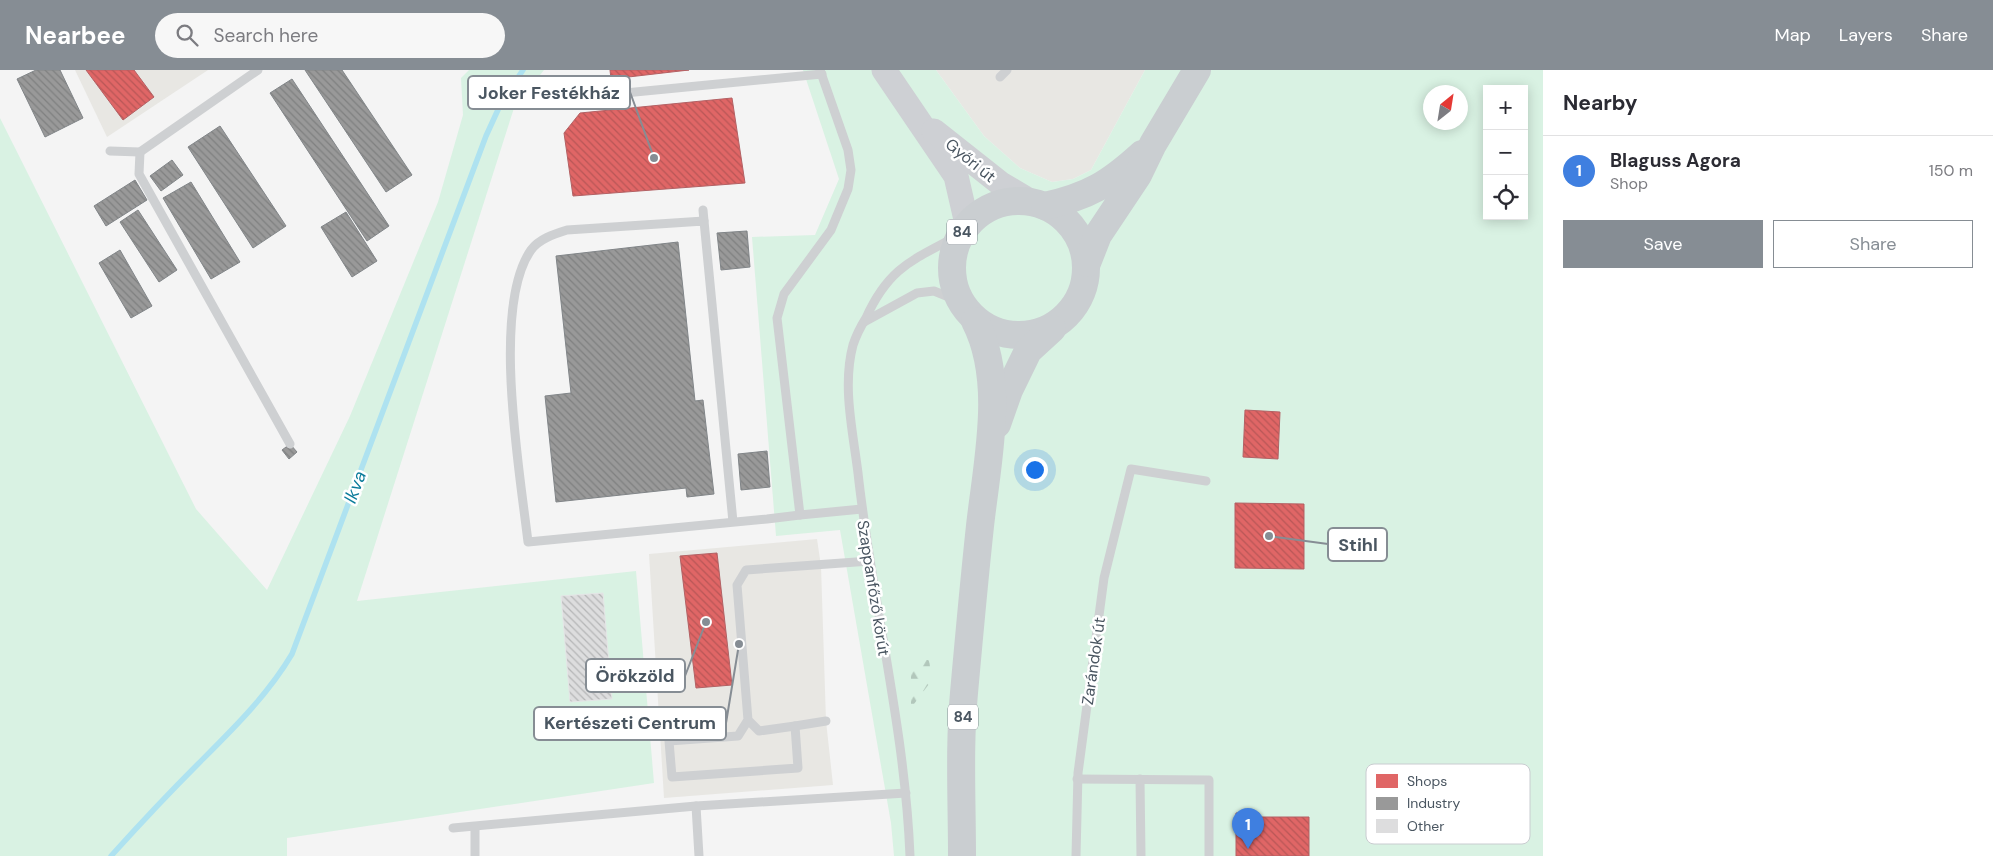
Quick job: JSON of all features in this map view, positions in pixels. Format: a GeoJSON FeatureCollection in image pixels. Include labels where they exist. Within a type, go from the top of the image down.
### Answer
{"type":"FeatureCollection","features":[{"type":"Feature","properties":{"kind":"main road","name":"Győri út"},"geometry":{"type":"LineString","coordinates":[[884,70],[911,113],[956,176],[963,230]]}},
{"type":"Feature","properties":{"kind":"main road","name":"84"},"geometry":{"type":"LineString","coordinates":[[991,442],[1009,390],[1028,351],[1075,304],[1085,282],[1087,263],[1098,235],[1138,175],[1153,144],[1197,70]]}},
{"type":"Feature","properties":{"kind":"main road","name":"Győri út"},"geometry":{"type":"LineString","coordinates":[[911,113],[1001,184],[1039,204]]}},
{"type":"Feature","properties":{"kind":"main road","name":"84"},"geometry":{"type":"LineString","coordinates":[[962,856],[964,696],[979,533],[991,442],[989,363],[983,336],[954,286],[951,267],[952,253],[963,230],[978,214],[990,207],[1007,202],[1039,204],[1075,199],[1100,188],[1153,144]]}},
{"type":"Feature","properties":{"kind":"main road","name":"84"},"geometry":{"type":"LineString","coordinates":[[1039,204],[1072,226],[1081,242],[1087,263]]}},
{"type":"Feature","properties":{"kind":"main road"},"geometry":{"type":"LineString","coordinates":[[968,312],[990,330],[1020,336],[1035,334],[1052,328]]}},
{"type":"Feature","properties":{"kind":"lane"},"geometry":{"type":"LineString","coordinates":[[110,152],[140,152],[258,70]]}},
{"type":"Feature","properties":{"kind":"lane"},"geometry":{"type":"LineString","coordinates":[[1000,77],[1007,70]]}},
{"type":"Feature","properties":{"kind":"lane"},"geometry":{"type":"LineString","coordinates":[[532,102],[781,74],[821,72],[848,150],[851,170],[848,189],[830,230],[784,294],[776,318],[800,515]]}},
{"type":"Feature","properties":{"kind":"lane"},"geometry":{"type":"LineString","coordinates":[[140,152],[138,174],[290,444]]}},
{"type":"Feature","properties":{"kind":"lane"},"geometry":{"type":"LineString","coordinates":[[704,210],[733,522]]}},
{"type":"Feature","properties":{"kind":"lane"},"geometry":{"type":"LineString","coordinates":[[704,220],[566,230],[546,237],[532,249],[519,272],[514,297],[511,388],[528,542],[862,509]]}},
{"type":"Feature","properties":{"kind":"lane","name":"Szappanfőző körút"},"geometry":{"type":"LineString","coordinates":[[908,855],[906,793],[862,509],[848,383],[853,345],[877,294],[901,268],[963,230]]}},
{"type":"Feature","properties":{"kind":"lane"},"geometry":{"type":"LineString","coordinates":[[864,322],[917,293],[934,291],[968,312]]}},
{"type":"Feature","properties":{"kind":"lane","name":"Zarándok út"},"geometry":{"type":"LineString","coordinates":[[1076,856],[1078,779],[1104,578],[1132,469],[1206,481]]}},
{"type":"Feature","properties":{"kind":"lane"},"geometry":{"type":"LineString","coordinates":[[795,726],[798,768],[672,777],[669,741],[738,736],[748,720],[737,585],[746,570],[870,561]]}},
{"type":"Feature","properties":{"kind":"lane"},"geometry":{"type":"LineString","coordinates":[[748,720],[759,731],[826,721]]}},
{"type":"Feature","properties":{"kind":"lane"},"geometry":{"type":"LineString","coordinates":[[1078,779],[1209,780],[1209,856]]}},
{"type":"Feature","properties":{"kind":"lane"},"geometry":{"type":"LineString","coordinates":[[1140,779],[1141,856]]}},
{"type":"Feature","properties":{"kind":"lane"},"geometry":{"type":"LineString","coordinates":[[453,828],[475,828],[696,806],[906,793]]}},
{"type":"Feature","properties":{"kind":"lane"},"geometry":{"type":"LineString","coordinates":[[696,806],[699,856]]}},
{"type":"Feature","properties":{"kind":"lane"},"geometry":{"type":"LineString","coordinates":[[472,854],[475,828]]}},
{"type":"Feature","properties":{"kind":"shaded area"},"geometry":{"type":"Polygon","coordinates":[[[75,70],[208,70],[107,137],[75,70]]]}},
{"type":"Feature","properties":{"kind":"shaded area"},"geometry":{"type":"Polygon","coordinates":[[[936,70],[1145,70],[1091,170],[1073,179],[1052,182],[1020,168],[984,136],[936,70]]]}},
{"type":"Feature","properties":{"kind":"shaded area"},"geometry":{"type":"Polygon","coordinates":[[[817,539],[821,566],[826,721],[833,785],[664,798],[649,554],[817,539]]]}},
{"type":"Feature","properties":{"kind":"green space"},"geometry":{"type":"Polygon","coordinates":[[[469,70],[544,70],[514,108],[357,601],[636,571],[654,783],[287,838],[287,856],[0,856],[0,118],[196,509],[267,590],[350,416],[438,202],[463,115],[461,78],[469,70]]]}},
{"type":"Feature","properties":{"kind":"green space"},"geometry":{"type":"Polygon","coordinates":[[[803,70],[936,70],[984,136],[1020,168],[1052,182],[1073,179],[1091,170],[1145,70],[1543,70],[1543,856],[894,856],[891,823],[840,530],[776,536],[752,237],[815,235],[839,179],[803,70]]]}},
{"type":"Feature","properties":{"kind":"green space"},"geometry":{"type":"Polygon","coordinates":[[[911,660],[929,660],[932,680],[911,708],[911,660]]]}},
{"type":"Feature","properties":{"kind":"building: Shops"},"geometry":{"type":"Polygon","coordinates":[[[86,70],[134,70],[154,97],[123,120],[86,70]]]}},
{"type":"Feature","properties":{"kind":"building: Shops"},"geometry":{"type":"Polygon","coordinates":[[[610,70],[689,70],[611,79],[610,70]]]}},
{"type":"Feature","properties":{"kind":"building: Shops"},"geometry":{"type":"Polygon","coordinates":[[[732,98],[745,183],[573,196],[564,133],[580,113],[732,98]]]}},
{"type":"Feature","properties":{"kind":"building: Shops"},"geometry":{"type":"Polygon","coordinates":[[[1245,410],[1280,412],[1278,459],[1243,457],[1245,410]]]}},
{"type":"Feature","properties":{"kind":"building: Shops"},"geometry":{"type":"Polygon","coordinates":[[[1235,503],[1304,504],[1304,569],[1235,568],[1235,503]]]}},
{"type":"Feature","properties":{"kind":"building: Shops"},"geometry":{"type":"Polygon","coordinates":[[[717,553],[732,685],[696,688],[680,556],[717,553]]]}},
{"type":"Feature","properties":{"kind":"building: Shops"},"geometry":{"type":"Polygon","coordinates":[[[1236,813],[1259,813],[1259,817],[1309,817],[1309,856],[1236,856],[1236,813]]]}},
{"type":"Feature","properties":{"kind":"building: Industry"},"geometry":{"type":"Polygon","coordinates":[[[36,70],[60,70],[83,118],[45,137],[17,79],[36,70]]]}},
{"type":"Feature","properties":{"kind":"building: Industry"},"geometry":{"type":"Polygon","coordinates":[[[305,70],[342,70],[412,175],[386,192],[305,70]]]}},
{"type":"Feature","properties":{"kind":"building: Industry"},"geometry":{"type":"Polygon","coordinates":[[[292,79],[389,226],[367,241],[270,93],[292,79]]]}},
{"type":"Feature","properties":{"kind":"building: Industry"},"geometry":{"type":"Polygon","coordinates":[[[220,126],[286,226],[253,248],[188,147],[220,126]]]}},
{"type":"Feature","properties":{"kind":"building: Industry"},"geometry":{"type":"Polygon","coordinates":[[[172,160],[183,175],[161,191],[150,176],[172,160]]]}},
{"type":"Feature","properties":{"kind":"building: Industry"},"geometry":{"type":"Polygon","coordinates":[[[135,180],[147,200],[106,226],[94,206],[135,180]]]}},
{"type":"Feature","properties":{"kind":"building: Industry"},"geometry":{"type":"Polygon","coordinates":[[[191,182],[240,262],[211,279],[163,198],[191,182]]]}},
{"type":"Feature","properties":{"kind":"building: Industry"},"geometry":{"type":"Polygon","coordinates":[[[138,210],[177,270],[159,282],[120,222],[138,210]]]}},
{"type":"Feature","properties":{"kind":"building: Industry"},"geometry":{"type":"Polygon","coordinates":[[[346,212],[377,261],[352,277],[321,227],[346,212]]]}},
{"type":"Feature","properties":{"kind":"building: Industry"},"geometry":{"type":"Polygon","coordinates":[[[747,231],[750,267],[721,270],[717,233],[747,231]]]}},
{"type":"Feature","properties":{"kind":"building: Industry"},"geometry":{"type":"Polygon","coordinates":[[[678,242],[695,401],[703,400],[714,494],[687,497],[686,488],[556,502],[545,396],[571,393],[556,256],[678,242]]]}},
{"type":"Feature","properties":{"kind":"building: Industry"},"geometry":{"type":"Polygon","coordinates":[[[120,250],[152,306],[131,318],[99,263],[120,250]]]}},
{"type":"Feature","properties":{"kind":"building: Industry"},"geometry":{"type":"Polygon","coordinates":[[[290,444],[297,452],[289,459],[282,450],[290,444]]]}},
{"type":"Feature","properties":{"kind":"building: Industry"},"geometry":{"type":"Polygon","coordinates":[[[767,451],[770,487],[741,490],[738,454],[767,451]]]}},
{"type":"Feature","properties":{"kind":"building: Other"},"geometry":{"type":"Polygon","coordinates":[[[603,593],[612,699],[570,702],[561,596],[603,593]]]}},
{"type":"Feature","properties":{"kind":"waterway","name":"Ikva"},"geometry":{"type":"LineString","coordinates":[[111,856],[248,712],[272,684],[292,654],[486,136],[502,101],[523,70]]}},
{"type":"Feature","properties":{"kind":"place","name":"Joker Festékház"},"geometry":{"type":"Point","coordinates":[654,158]}},
{"type":"Feature","properties":{"kind":"place","name":"Stihl"},"geometry":{"type":"Point","coordinates":[1269,536]}},
{"type":"Feature","properties":{"kind":"place","name":"Örökzöld"},"geometry":{"type":"Point","coordinates":[706,622]}},
{"type":"Feature","properties":{"kind":"place","name":"Kertészeti Centrum"},"geometry":{"type":"Point","coordinates":[739,644]}},
{"type":"Feature","properties":{"kind":"place","name":"Blaguss Agora"},"geometry":{"type":"Point","coordinates":[1248,849]}}]}
